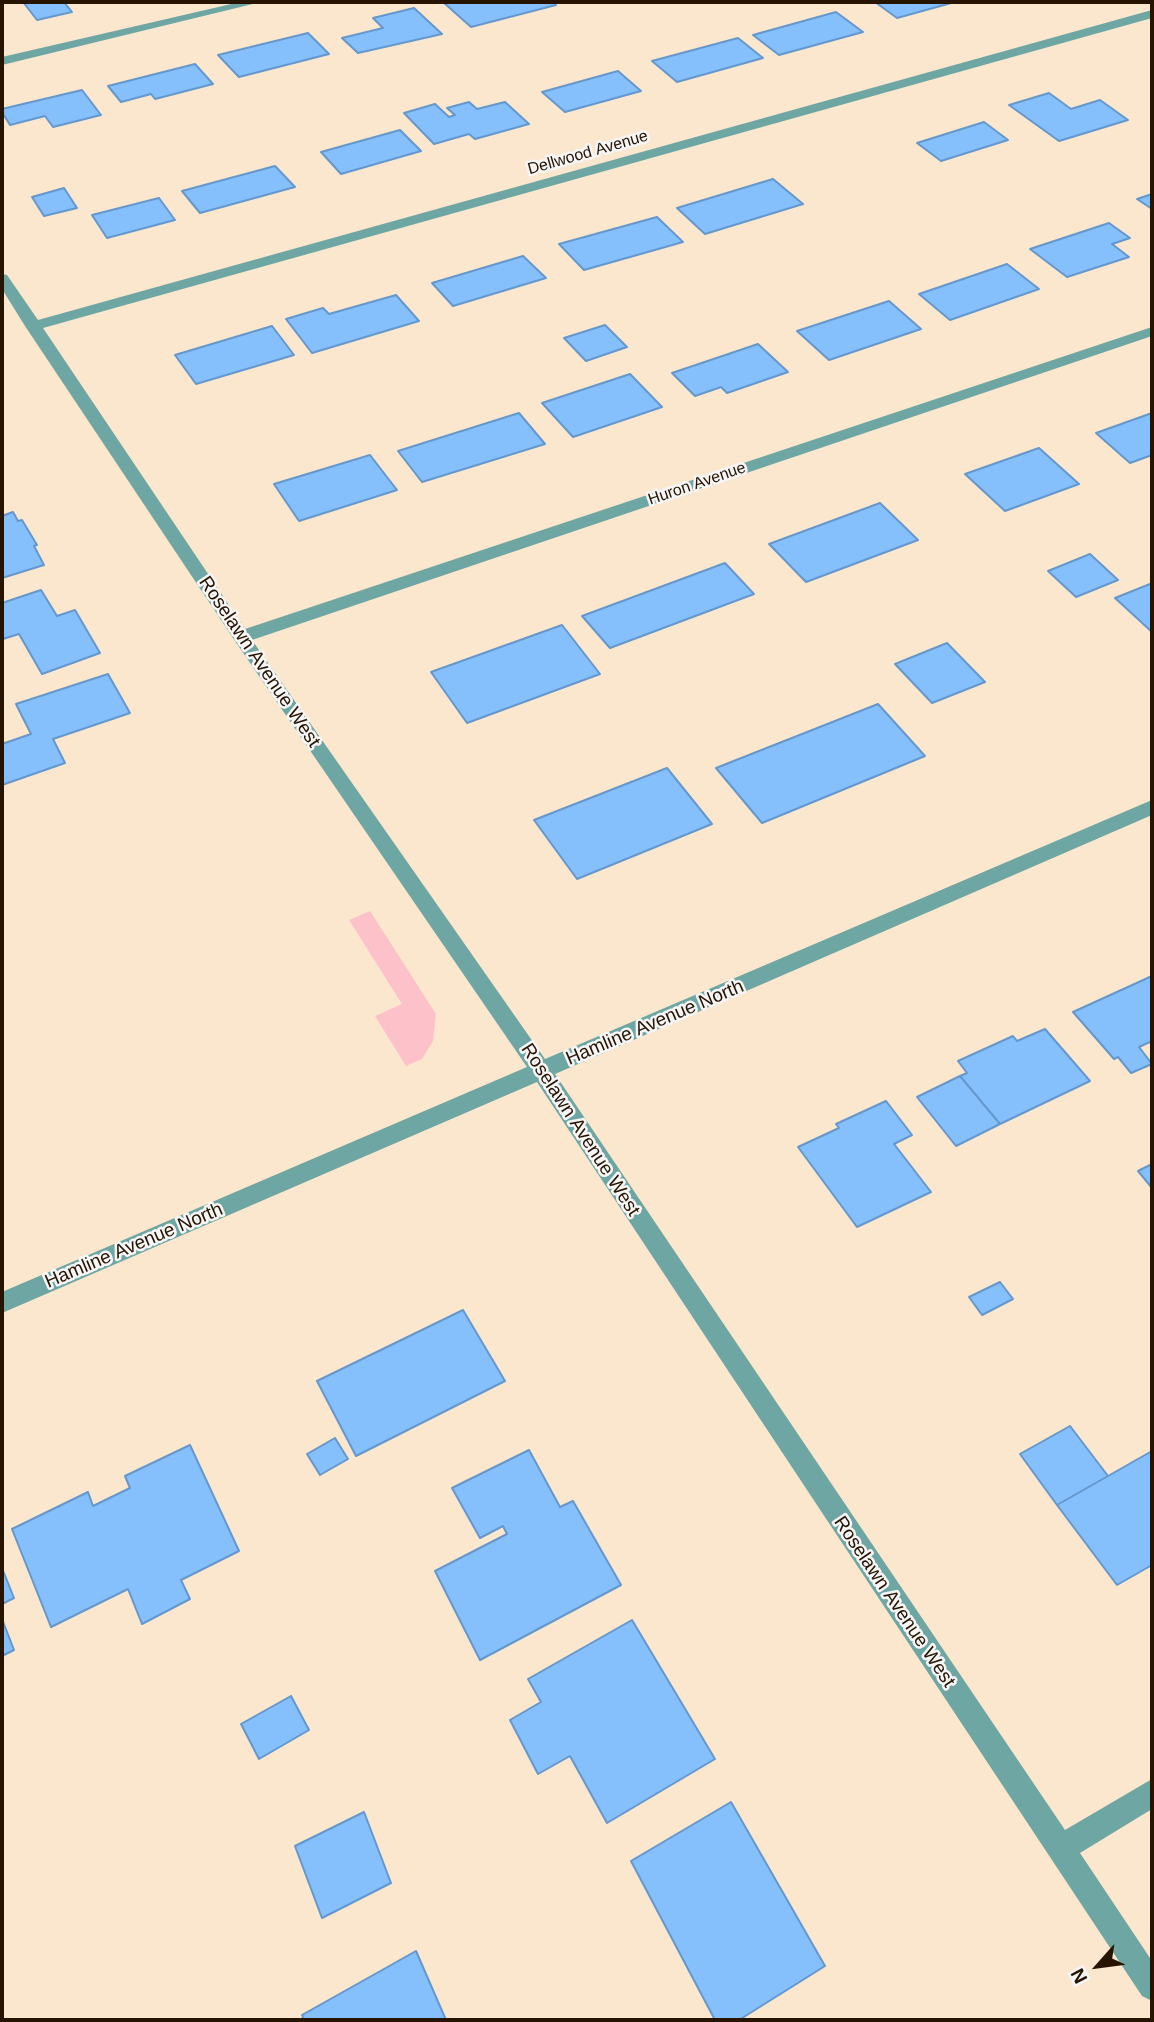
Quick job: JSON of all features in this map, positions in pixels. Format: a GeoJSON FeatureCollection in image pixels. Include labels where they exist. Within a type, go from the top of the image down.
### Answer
{"type":"FeatureCollection","features":[{"type":"Feature","properties":{"kind":"street"},"geometry":{"type":"LineString","coordinates":[[2,61],[255,2]]}},
{"type":"Feature","properties":{"kind":"street","name":"Dellwood Avenue"},"geometry":{"type":"LineString","coordinates":[[33,326],[1152,14]]}},
{"type":"Feature","properties":{"kind":"street","name":"Roselawn Avenue West"},"geometry":{"type":"LineString","coordinates":[[2,278],[241,637],[542,1072],[1152,1986]]}},
{"type":"Feature","properties":{"kind":"street","name":"Huron Avenue"},"geometry":{"type":"LineString","coordinates":[[241,637],[1152,331]]}},
{"type":"Feature","properties":{"kind":"street","name":"Hamline Avenue North"},"geometry":{"type":"LineString","coordinates":[[2,1303],[1152,807]]}},
{"type":"Feature","properties":{"kind":"street"},"geometry":{"type":"LineString","coordinates":[[1060,1849],[1152,1793]]}},
{"type":"Feature","properties":{"kind":"shaded area"},"geometry":{"type":"Polygon","coordinates":[[[370,911],[436,1014],[433,1041],[422,1059],[406,1066],[375,1016],[402,1004],[349,920],[370,911]]]}},
{"type":"Feature","properties":{"kind":"building"},"geometry":{"type":"Polygon","coordinates":[[[23,2],[64,2],[72,12],[37,20],[23,2]]]}},
{"type":"Feature","properties":{"kind":"building"},"geometry":{"type":"Polygon","coordinates":[[[443,2],[552,2],[556,5],[471,27],[443,2]]]}},
{"type":"Feature","properties":{"kind":"building"},"geometry":{"type":"Polygon","coordinates":[[[875,2],[955,2],[897,18],[875,2]]]}},
{"type":"Feature","properties":{"kind":"building"},"geometry":{"type":"Polygon","coordinates":[[[414,8],[442,34],[358,53],[342,38],[383,28],[373,18],[414,8]]]}},
{"type":"Feature","properties":{"kind":"building"},"geometry":{"type":"Polygon","coordinates":[[[836,12],[863,32],[779,55],[753,35],[836,12]]]}},
{"type":"Feature","properties":{"kind":"building"},"geometry":{"type":"Polygon","coordinates":[[[308,33],[329,54],[239,77],[218,55],[308,33]]]}},
{"type":"Feature","properties":{"kind":"building"},"geometry":{"type":"Polygon","coordinates":[[[738,38],[763,58],[677,82],[652,61],[738,38]]]}},
{"type":"Feature","properties":{"kind":"building"},"geometry":{"type":"Polygon","coordinates":[[[195,64],[213,84],[155,99],[151,94],[121,102],[108,86],[195,64]]]}},
{"type":"Feature","properties":{"kind":"building"},"geometry":{"type":"Polygon","coordinates":[[[618,71],[641,91],[565,112],[542,92],[618,71]]]}},
{"type":"Feature","properties":{"kind":"building"},"geometry":{"type":"Polygon","coordinates":[[[82,90],[101,115],[53,127],[45,116],[10,125],[2,112],[2,109],[82,90]]]}},
{"type":"Feature","properties":{"kind":"building"},"geometry":{"type":"Polygon","coordinates":[[[1049,93],[1071,109],[1100,100],[1128,120],[1059,141],[1009,105],[1049,93]]]}},
{"type":"Feature","properties":{"kind":"building"},"geometry":{"type":"Polygon","coordinates":[[[469,102],[477,109],[505,102],[529,124],[475,139],[469,134],[434,144],[404,113],[435,104],[449,117],[455,115],[447,108],[469,102]]]}},
{"type":"Feature","properties":{"kind":"building"},"geometry":{"type":"Polygon","coordinates":[[[984,122],[1008,140],[941,161],[917,143],[984,122]]]}},
{"type":"Feature","properties":{"kind":"building"},"geometry":{"type":"Polygon","coordinates":[[[400,130],[421,151],[341,174],[321,152],[400,130]]]}},
{"type":"Feature","properties":{"kind":"building"},"geometry":{"type":"Polygon","coordinates":[[[275,166],[295,187],[200,213],[182,191],[275,166]]]}},
{"type":"Feature","properties":{"kind":"building"},"geometry":{"type":"Polygon","coordinates":[[[773,179],[803,204],[705,234],[677,208],[773,179]]]}},
{"type":"Feature","properties":{"kind":"building"},"geometry":{"type":"Polygon","coordinates":[[[64,188],[77,208],[44,216],[32,197],[64,188]]]}},
{"type":"Feature","properties":{"kind":"building"},"geometry":{"type":"Polygon","coordinates":[[[1152,194],[1152,209],[1137,199],[1152,194]]]}},
{"type":"Feature","properties":{"kind":"building"},"geometry":{"type":"Polygon","coordinates":[[[159,198],[175,220],[107,238],[92,215],[159,198]]]}},
{"type":"Feature","properties":{"kind":"building"},"geometry":{"type":"Polygon","coordinates":[[[657,217],[683,242],[584,270],[559,244],[657,217]]]}},
{"type":"Feature","properties":{"kind":"building"},"geometry":{"type":"Polygon","coordinates":[[[1109,223],[1130,238],[1112,244],[1129,257],[1067,277],[1030,249],[1109,223]]]}},
{"type":"Feature","properties":{"kind":"building"},"geometry":{"type":"Polygon","coordinates":[[[523,256],[546,278],[453,306],[432,283],[523,256]]]}},
{"type":"Feature","properties":{"kind":"building"},"geometry":{"type":"Polygon","coordinates":[[[1007,264],[1039,289],[950,320],[919,294],[1007,264]]]}},
{"type":"Feature","properties":{"kind":"building"},"geometry":{"type":"Polygon","coordinates":[[[396,295],[419,321],[312,353],[286,319],[323,308],[329,314],[396,295]]]}},
{"type":"Feature","properties":{"kind":"building"},"geometry":{"type":"Polygon","coordinates":[[[889,301],[921,329],[829,360],[797,331],[889,301]]]}},
{"type":"Feature","properties":{"kind":"building"},"geometry":{"type":"Polygon","coordinates":[[[605,325],[627,347],[586,361],[564,338],[605,325]]]}},
{"type":"Feature","properties":{"kind":"building"},"geometry":{"type":"Polygon","coordinates":[[[272,326],[294,355],[196,384],[175,355],[272,326]]]}},
{"type":"Feature","properties":{"kind":"building"},"geometry":{"type":"Polygon","coordinates":[[[758,344],[788,372],[727,393],[721,387],[695,396],[672,373],[758,344]]]}},
{"type":"Feature","properties":{"kind":"building"},"geometry":{"type":"Polygon","coordinates":[[[630,374],[662,407],[573,437],[542,403],[630,374]]]}},
{"type":"Feature","properties":{"kind":"building"},"geometry":{"type":"Polygon","coordinates":[[[519,413],[545,444],[422,482],[398,451],[519,413]]]}},
{"type":"Feature","properties":{"kind":"building"},"geometry":{"type":"Polygon","coordinates":[[[1152,413],[1152,455],[1130,463],[1096,433],[1152,413]]]}},
{"type":"Feature","properties":{"kind":"building"},"geometry":{"type":"Polygon","coordinates":[[[1039,448],[1079,484],[1005,511],[965,474],[1039,448]]]}},
{"type":"Feature","properties":{"kind":"building"},"geometry":{"type":"Polygon","coordinates":[[[370,455],[397,490],[299,521],[274,484],[370,455]]]}},
{"type":"Feature","properties":{"kind":"building"},"geometry":{"type":"Polygon","coordinates":[[[880,503],[918,540],[806,582],[769,544],[880,503]]]}},
{"type":"Feature","properties":{"kind":"building"},"geometry":{"type":"Polygon","coordinates":[[[13,512],[18,521],[22,520],[37,545],[34,546],[44,565],[2,578],[2,516],[13,512]]]}},
{"type":"Feature","properties":{"kind":"building"},"geometry":{"type":"Polygon","coordinates":[[[1090,554],[1118,580],[1076,597],[1048,571],[1090,554]]]}},
{"type":"Feature","properties":{"kind":"building"},"geometry":{"type":"Polygon","coordinates":[[[725,563],[754,594],[610,648],[582,616],[725,563]]]}},
{"type":"Feature","properties":{"kind":"building"},"geometry":{"type":"Polygon","coordinates":[[[1150,584],[1152,586],[1152,632],[1115,598],[1150,584]]]}},
{"type":"Feature","properties":{"kind":"building"},"geometry":{"type":"Polygon","coordinates":[[[41,590],[57,616],[75,610],[100,653],[42,674],[19,634],[3,639],[2,603],[41,590]]]}},
{"type":"Feature","properties":{"kind":"building"},"geometry":{"type":"Polygon","coordinates":[[[562,625],[600,674],[467,723],[431,672],[562,625]]]}},
{"type":"Feature","properties":{"kind":"building"},"geometry":{"type":"Polygon","coordinates":[[[947,643],[985,682],[932,703],[895,664],[947,643]]]}},
{"type":"Feature","properties":{"kind":"building"},"geometry":{"type":"Polygon","coordinates":[[[108,674],[130,713],[53,739],[65,763],[2,785],[2,744],[31,734],[16,704],[108,674]]]}},
{"type":"Feature","properties":{"kind":"building"},"geometry":{"type":"Polygon","coordinates":[[[878,704],[925,756],[762,823],[716,768],[878,704]]]}},
{"type":"Feature","properties":{"kind":"building"},"geometry":{"type":"Polygon","coordinates":[[[667,768],[712,824],[577,879],[534,820],[667,768]]]}},
{"type":"Feature","properties":{"kind":"building"},"geometry":{"type":"Polygon","coordinates":[[[1152,976],[1152,1041],[1139,1047],[1152,1064],[1131,1073],[1118,1057],[1114,1059],[1073,1012],[1152,976]]]}},
{"type":"Feature","properties":{"kind":"building"},"geometry":{"type":"Polygon","coordinates":[[[1045,1029],[1090,1081],[1000,1124],[960,1076],[967,1073],[958,1061],[1013,1036],[1017,1041],[1045,1029]]]}},
{"type":"Feature","properties":{"kind":"building"},"geometry":{"type":"Polygon","coordinates":[[[960,1076],[1000,1124],[956,1146],[917,1097],[960,1076]]]}},
{"type":"Feature","properties":{"kind":"building"},"geometry":{"type":"Polygon","coordinates":[[[886,1101],[912,1135],[894,1144],[931,1192],[857,1227],[798,1147],[839,1128],[836,1124],[886,1101]]]}},
{"type":"Feature","properties":{"kind":"building"},"geometry":{"type":"Polygon","coordinates":[[[1152,1164],[1152,1188],[1138,1171],[1152,1164]]]}},
{"type":"Feature","properties":{"kind":"building"},"geometry":{"type":"Polygon","coordinates":[[[1000,1282],[1013,1299],[982,1315],[969,1297],[1000,1282]]]}},
{"type":"Feature","properties":{"kind":"building"},"geometry":{"type":"Polygon","coordinates":[[[463,1310],[505,1381],[356,1456],[317,1381],[463,1310]]]}},
{"type":"Feature","properties":{"kind":"building"},"geometry":{"type":"Polygon","coordinates":[[[1070,1426],[1108,1476],[1057,1505],[1020,1454],[1070,1426]]]}},
{"type":"Feature","properties":{"kind":"building"},"geometry":{"type":"Polygon","coordinates":[[[335,1438],[348,1459],[320,1475],[307,1454],[335,1438]]]}},
{"type":"Feature","properties":{"kind":"building"},"geometry":{"type":"Polygon","coordinates":[[[190,1445],[239,1551],[181,1580],[190,1599],[142,1624],[128,1589],[51,1627],[12,1529],[88,1492],[93,1506],[130,1488],[125,1476],[190,1445]]]}},
{"type":"Feature","properties":{"kind":"building"},"geometry":{"type":"Polygon","coordinates":[[[529,1450],[560,1507],[573,1501],[621,1585],[480,1660],[435,1571],[507,1534],[503,1526],[480,1538],[452,1488],[529,1450]]]}},
{"type":"Feature","properties":{"kind":"building"},"geometry":{"type":"Polygon","coordinates":[[[1152,1451],[1152,1565],[1117,1585],[1057,1505],[1152,1451]]]}},
{"type":"Feature","properties":{"kind":"building"},"geometry":{"type":"Polygon","coordinates":[[[2,1568],[14,1598],[2,1604],[2,1568]]]}},
{"type":"Feature","properties":{"kind":"building"},"geometry":{"type":"Polygon","coordinates":[[[2,1619],[14,1650],[2,1656],[2,1619]]]}},
{"type":"Feature","properties":{"kind":"building"},"geometry":{"type":"Polygon","coordinates":[[[632,1620],[715,1759],[607,1823],[570,1756],[538,1774],[510,1720],[541,1702],[528,1679],[632,1620]]]}},
{"type":"Feature","properties":{"kind":"building"},"geometry":{"type":"Polygon","coordinates":[[[291,1696],[309,1730],[259,1759],[241,1724],[291,1696]]]}},
{"type":"Feature","properties":{"kind":"building"},"geometry":{"type":"Polygon","coordinates":[[[731,1802],[825,1966],[739,2020],[715,2020],[631,1861],[731,1802]]]}},
{"type":"Feature","properties":{"kind":"building"},"geometry":{"type":"Polygon","coordinates":[[[364,1812],[391,1883],[322,1918],[295,1846],[364,1812]]]}},
{"type":"Feature","properties":{"kind":"building"},"geometry":{"type":"Polygon","coordinates":[[[416,1951],[446,2020],[304,2020],[302,2015],[416,1951]]]}}]}
